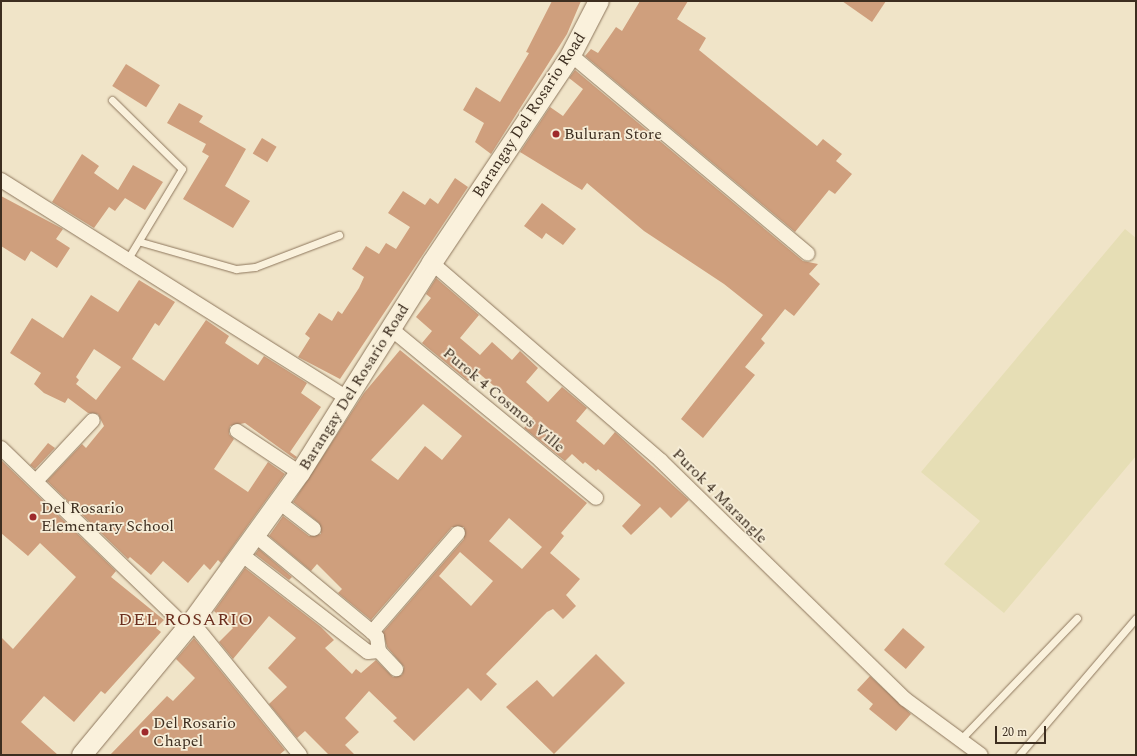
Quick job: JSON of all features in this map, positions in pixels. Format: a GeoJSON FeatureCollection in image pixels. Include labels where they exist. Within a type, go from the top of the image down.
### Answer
{"type":"FeatureCollection","features":[{"type":"Feature","properties":{"kind":"main road","name":"Barangay Del Rosario Road"},"geometry":{"type":"LineString","coordinates":[[82,755],[189,625],[256,536],[300,473],[346,397],[432,263],[571,54],[599,1]]}},
{"type":"Feature","properties":{"kind":"street"},"geometry":{"type":"LineString","coordinates":[[571,54],[808,254]]}},
{"type":"Feature","properties":{"kind":"street"},"geometry":{"type":"LineString","coordinates":[[1,180],[126,262],[346,397]]}},
{"type":"Feature","properties":{"kind":"street","name":"Purok 4 Marangle"},"geometry":{"type":"LineString","coordinates":[[432,263],[661,461],[905,699],[981,755]]}},
{"type":"Feature","properties":{"kind":"street","name":"Purok 4 Cosmos Ville"},"geometry":{"type":"LineString","coordinates":[[390,328],[596,498]]}},
{"type":"Feature","properties":{"kind":"street"},"geometry":{"type":"LineString","coordinates":[[36,481],[93,420]]}},
{"type":"Feature","properties":{"kind":"street"},"geometry":{"type":"LineString","coordinates":[[237,431],[300,473]]}},
{"type":"Feature","properties":{"kind":"street"},"geometry":{"type":"LineString","coordinates":[[1,448],[189,625],[300,755]]}},
{"type":"Feature","properties":{"kind":"street"},"geometry":{"type":"LineString","coordinates":[[279,502],[314,529]]}},
{"type":"Feature","properties":{"kind":"street"},"geometry":{"type":"LineString","coordinates":[[372,632],[458,534]]}},
{"type":"Feature","properties":{"kind":"street"},"geometry":{"type":"LineString","coordinates":[[256,536],[378,637],[379,651],[396,669]]}},
{"type":"Feature","properties":{"kind":"street"},"geometry":{"type":"LineString","coordinates":[[241,554],[363,650],[379,651]]}},
{"type":"Feature","properties":{"kind":"lane"},"geometry":{"type":"LineString","coordinates":[[112,100],[182,169],[141,242],[126,262]]}},
{"type":"Feature","properties":{"kind":"lane"},"geometry":{"type":"LineString","coordinates":[[141,242],[236,268],[255,267],[340,235]]}},
{"type":"Feature","properties":{"kind":"lane"},"geometry":{"type":"LineString","coordinates":[[960,740],[1077,618]]}},
{"type":"Feature","properties":{"kind":"lane"},"geometry":{"type":"LineString","coordinates":[[1019,755],[1136,618]]}},
{"type":"Feature","properties":{"kind":"shaded area"},"geometry":{"type":"Polygon","coordinates":[[[1125,229],[1136,238],[1136,456],[1004,613],[944,564],[980,521],[921,472],[1125,229]]]}},
{"type":"Feature","properties":{"kind":"building"},"geometry":{"type":"Polygon","coordinates":[[[552,1],[581,1],[567,34],[491,154],[475,142],[484,123],[463,110],[476,87],[500,102],[529,53],[526,52],[552,1]]]}},
{"type":"Feature","properties":{"kind":"building"},"geometry":{"type":"Polygon","coordinates":[[[640,1],[688,1],[677,19],[706,38],[699,50],[817,146],[823,139],[842,154],[836,161],[852,174],[835,194],[829,190],[795,232],[585,56],[591,49],[598,53],[616,27],[622,31],[640,1]]]}},
{"type":"Feature","properties":{"kind":"building"},"geometry":{"type":"Polygon","coordinates":[[[842,1],[886,1],[872,22],[842,1]]]}},
{"type":"Feature","properties":{"kind":"building"},"geometry":{"type":"Polygon","coordinates":[[[126,64],[160,85],[146,107],[112,86],[126,64]]]}},
{"type":"Feature","properties":{"kind":"building"},"geometry":{"type":"Polygon","coordinates":[[[575,70],[803,261],[818,264],[809,274],[820,284],[794,316],[785,309],[761,339],[765,343],[745,367],[755,375],[703,438],[681,419],[763,315],[724,284],[644,231],[587,183],[582,190],[520,152],[550,107],[563,116],[583,89],[569,78],[575,70]]]}},
{"type":"Feature","properties":{"kind":"building"},"geometry":{"type":"Polygon","coordinates":[[[179,103],[203,116],[199,122],[246,149],[225,186],[250,201],[233,228],[183,199],[209,156],[202,152],[206,144],[167,123],[179,103]]]}},
{"type":"Feature","properties":{"kind":"building"},"geometry":{"type":"Polygon","coordinates":[[[262,138],[277,147],[267,162],[253,153],[262,138]]]}},
{"type":"Feature","properties":{"kind":"building"},"geometry":{"type":"Polygon","coordinates":[[[82,154],[99,166],[94,173],[118,190],[133,165],[163,182],[145,210],[125,198],[115,211],[109,207],[94,228],[52,202],[82,154]]]}},
{"type":"Feature","properties":{"kind":"building"},"geometry":{"type":"Polygon","coordinates":[[[455,178],[468,187],[340,379],[298,357],[310,338],[305,334],[319,313],[332,321],[338,311],[342,314],[359,288],[364,277],[352,269],[366,246],[379,254],[386,243],[396,249],[410,227],[388,213],[403,191],[425,205],[430,198],[438,204],[455,178]]]}},
{"type":"Feature","properties":{"kind":"building"},"geometry":{"type":"Polygon","coordinates":[[[1,196],[63,229],[56,239],[70,248],[57,268],[31,251],[25,261],[1,246],[1,196]]]}},
{"type":"Feature","properties":{"kind":"building"},"geometry":{"type":"Polygon","coordinates":[[[542,203],[576,229],[563,245],[546,233],[542,239],[524,226],[542,203]]]}},
{"type":"Feature","properties":{"kind":"building"},"geometry":{"type":"Polygon","coordinates":[[[436,278],[479,315],[460,338],[480,355],[492,342],[512,360],[520,351],[538,368],[526,382],[548,402],[562,387],[587,408],[576,421],[604,445],[615,432],[689,500],[671,518],[660,507],[631,535],[622,526],[641,505],[598,469],[596,471],[585,462],[583,464],[572,454],[565,461],[524,428],[533,418],[476,371],[468,381],[422,343],[432,331],[416,317],[431,298],[426,294],[436,278]]]}},
{"type":"Feature","properties":{"kind":"building"},"geometry":{"type":"Polygon","coordinates":[[[139,280],[175,302],[159,326],[155,323],[132,359],[164,381],[206,320],[229,336],[225,343],[258,365],[264,356],[307,383],[301,393],[321,407],[290,452],[297,457],[295,459],[245,423],[230,426],[229,434],[234,439],[214,469],[248,492],[268,462],[285,474],[221,563],[218,560],[210,570],[204,564],[188,583],[163,561],[151,575],[130,557],[128,559],[47,481],[82,444],[86,448],[104,426],[98,414],[88,413],[68,398],[65,403],[44,393],[34,384],[41,373],[10,353],[32,318],[63,338],[91,295],[118,312],[139,280]],[[94,349],[76,377],[79,380],[76,384],[96,400],[121,367],[94,349]]]}},
{"type":"Feature","properties":{"kind":"building"},"geometry":{"type":"Polygon","coordinates":[[[400,350],[587,503],[561,533],[564,536],[550,553],[580,579],[566,595],[576,606],[563,619],[553,609],[547,612],[486,674],[497,684],[481,701],[468,688],[414,741],[393,721],[397,718],[369,691],[345,718],[359,732],[345,745],[355,755],[329,755],[305,731],[297,738],[269,704],[287,687],[268,668],[296,638],[269,616],[233,659],[219,642],[233,628],[214,611],[245,568],[321,627],[334,640],[325,648],[352,674],[356,669],[361,673],[376,660],[393,677],[402,675],[404,667],[387,647],[383,632],[464,539],[464,527],[452,527],[371,620],[338,593],[342,589],[317,564],[311,571],[269,536],[283,516],[309,536],[321,534],[319,523],[293,502],[364,393],[400,350]],[[423,404],[371,460],[398,480],[425,446],[442,460],[462,436],[423,404]],[[509,518],[489,541],[522,569],[542,547],[509,518]],[[460,552],[439,576],[471,606],[493,581],[460,552]]]}},
{"type":"Feature","properties":{"kind":"building"},"geometry":{"type":"Polygon","coordinates":[[[48,443],[55,448],[35,469],[30,465],[48,443]]]}},
{"type":"Feature","properties":{"kind":"building"},"geometry":{"type":"Polygon","coordinates":[[[1,460],[116,571],[111,577],[164,620],[156,628],[161,632],[105,694],[101,691],[74,722],[44,696],[21,722],[58,755],[1,755],[1,637],[13,649],[76,577],[40,543],[28,556],[1,533],[1,460]]]}},
{"type":"Feature","properties":{"kind":"building"},"geometry":{"type":"Polygon","coordinates":[[[259,549],[292,577],[289,580],[255,554],[259,549]]]}},
{"type":"Feature","properties":{"kind":"building"},"geometry":{"type":"Polygon","coordinates":[[[903,628],[925,647],[906,669],[884,650],[903,628]]]}},
{"type":"Feature","properties":{"kind":"building"},"geometry":{"type":"Polygon","coordinates":[[[194,638],[285,750],[279,755],[110,755],[167,696],[173,701],[195,678],[176,659],[194,638]]]}},
{"type":"Feature","properties":{"kind":"building"},"geometry":{"type":"Polygon","coordinates":[[[596,654],[625,683],[554,754],[506,707],[537,680],[553,697],[596,654]]]}},
{"type":"Feature","properties":{"kind":"building"},"geometry":{"type":"Polygon","coordinates":[[[870,676],[911,714],[896,731],[869,709],[873,704],[857,690],[870,676]]]}},
{"type":"Feature","properties":{"kind":"place","name":"Buluran Store"},"geometry":{"type":"Point","coordinates":[556,134]}},
{"type":"Feature","properties":{"kind":"place","name":"Del Rosario Elementary School"},"geometry":{"type":"Point","coordinates":[33,517]}},
{"type":"Feature","properties":{"kind":"place","name":"Del Rosario Chapel"},"geometry":{"type":"Point","coordinates":[145,732]}},
{"type":"Feature","properties":{"kind":"district","name":"DEL ROSARIO"},"geometry":{"type":"Point","coordinates":[186,620]}}]}
